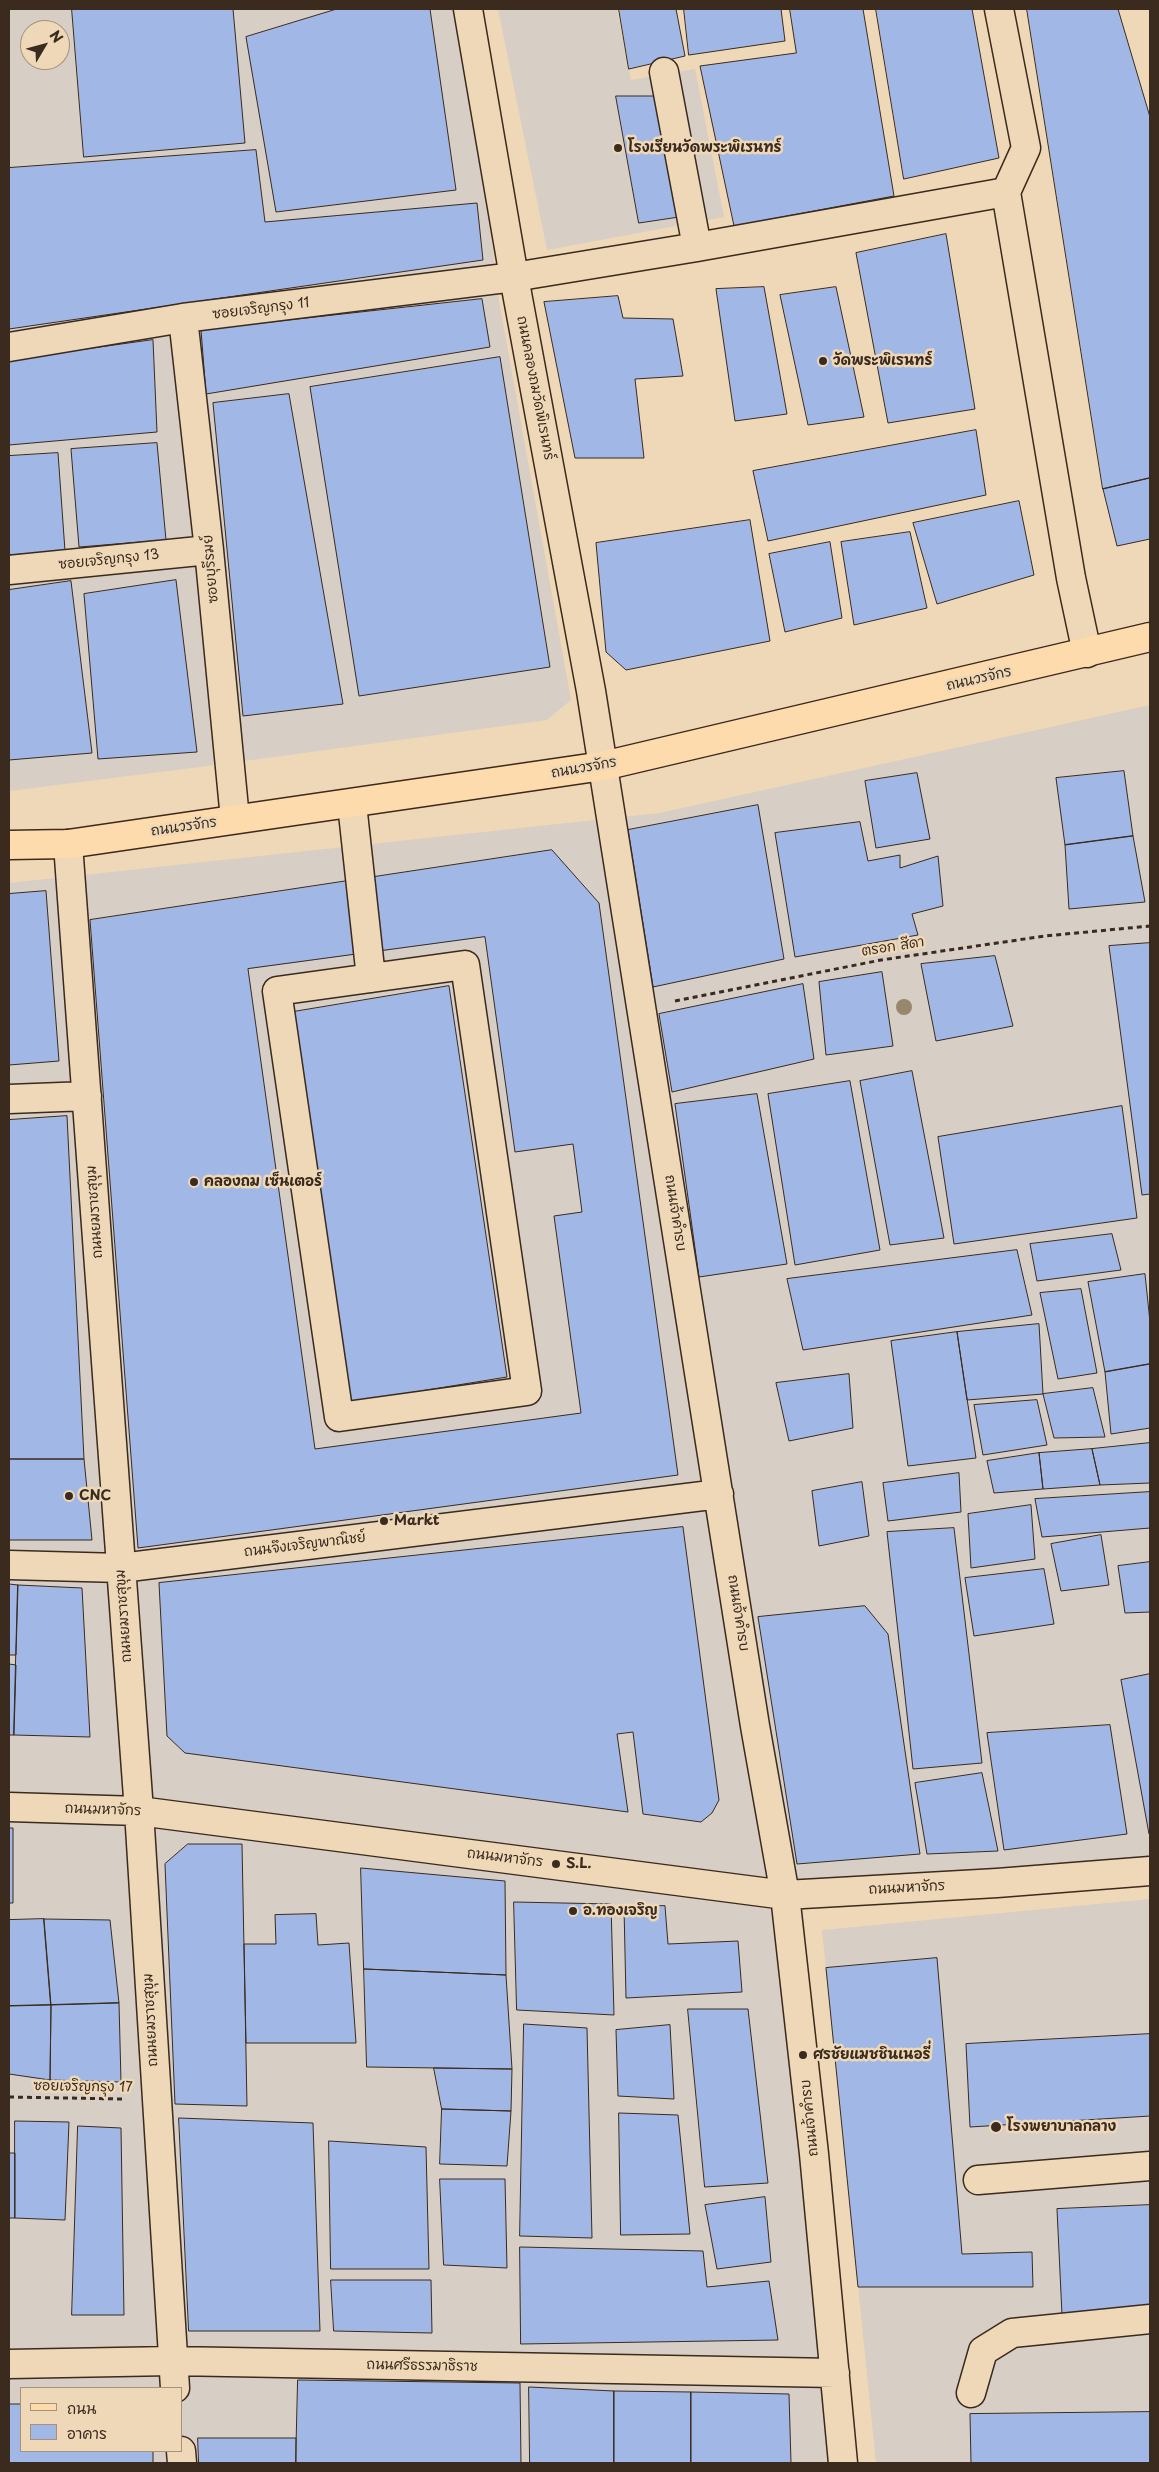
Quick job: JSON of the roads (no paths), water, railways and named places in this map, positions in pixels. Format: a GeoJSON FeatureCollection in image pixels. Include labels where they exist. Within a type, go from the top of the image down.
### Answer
{"type":"FeatureCollection","features":[{"type":"Feature","properties":{"kind":"main road","name":"ถนนวรจักร"},"geometry":{"type":"LineString","coordinates":[[9,845],[68,844],[603,766],[1150,637]]}},
{"type":"Feature","properties":{"kind":"street","name":"ถนนคลองถมวัดพิเรนทร์"},"geometry":{"type":"LineString","coordinates":[[468,9],[514,277],[603,766]]}},
{"type":"Feature","properties":{"kind":"street"},"geometry":{"type":"LineString","coordinates":[[999,9],[1026,148],[1006,192],[1071,578],[1087,653]]}},
{"type":"Feature","properties":{"kind":"street"},"geometry":{"type":"LineString","coordinates":[[664,72],[697,247]]}},
{"type":"Feature","properties":{"kind":"street","name":"ซอยเจริญกรุง 11"},"geometry":{"type":"LineString","coordinates":[[9,347],[183,318],[514,277],[697,247],[1006,192]]}},
{"type":"Feature","properties":{"kind":"street","name":"ซอยบุรีรมย์"},"geometry":{"type":"LineString","coordinates":[[183,318],[209,550],[235,820]]}},
{"type":"Feature","properties":{"kind":"street","name":"ซอยเจริญกรุง 13"},"geometry":{"type":"LineString","coordinates":[[9,570],[209,550]]}},
{"type":"Feature","properties":{"kind":"street","name":"ถนนเจ้าคำรบ"},"geometry":{"type":"LineString","coordinates":[[603,766],[755,1726],[785,1895],[843,2463]]}},
{"type":"Feature","properties":{"kind":"street"},"geometry":{"type":"LineString","coordinates":[[352,804],[370,978]]}},
{"type":"Feature","properties":{"kind":"street","name":"ถนนยมราชสุขุม"},"geometry":{"type":"LineString","coordinates":[[68,844],[139,1811],[175,2387]]}},
{"type":"Feature","properties":{"kind":"street"},"geometry":{"type":"LineString","coordinates":[[465,965],[527,1391],[340,1417],[278,991],[370,978],[465,965]]}},
{"type":"Feature","properties":{"kind":"street"},"geometry":{"type":"LineString","coordinates":[[9,1099],[87,1096]]}},
{"type":"Feature","properties":{"kind":"street","name":"ถนนจึงเจริญพาณิชย์"},"geometry":{"type":"LineString","coordinates":[[9,1565],[121,1568],[719,1494]]}},
{"type":"Feature","properties":{"kind":"street","name":"ถนนมหาจักร"},"geometry":{"type":"LineString","coordinates":[[9,1807],[139,1811],[785,1895],[987,1884],[1150,1871]]}},
{"type":"Feature","properties":{"kind":"street"},"geometry":{"type":"LineString","coordinates":[[978,2180],[1150,2166]]}},
{"type":"Feature","properties":{"kind":"street"},"geometry":{"type":"LineString","coordinates":[[971,2392],[983,2351],[1012,2333],[1150,2319]]}},
{"type":"Feature","properties":{"kind":"street","name":"ถนนศรีธรรมาธิราช"},"geometry":{"type":"LineString","coordinates":[[9,2364],[172,2361],[835,2373]]}},
{"type":"Feature","properties":{"kind":"place","name":"โรงเรียนวัดพระพิเรนทร์"},"geometry":{"type":"Point","coordinates":[618,148]}},
{"type":"Feature","properties":{"kind":"place","name":"วัดพระพิเรนทร์"},"geometry":{"type":"Point","coordinates":[823,361]}},
{"type":"Feature","properties":{"kind":"place","name":"คลองถม เซ็นเตอร์"},"geometry":{"type":"Point","coordinates":[194,1182]}},
{"type":"Feature","properties":{"kind":"place","name":"CNC"},"geometry":{"type":"Point","coordinates":[69,1496]}},
{"type":"Feature","properties":{"kind":"place","name":"Markt"},"geometry":{"type":"Point","coordinates":[384,1521]}},
{"type":"Feature","properties":{"kind":"place","name":"S.L."},"geometry":{"type":"Point","coordinates":[556,1864]}},
{"type":"Feature","properties":{"kind":"place","name":"อ.ทองเจริญ"},"geometry":{"type":"Point","coordinates":[573,1911]}},
{"type":"Feature","properties":{"kind":"place","name":"ศรชัยแมชชินเนอรี่"},"geometry":{"type":"Point","coordinates":[803,2055]}},
{"type":"Feature","properties":{"kind":"place","name":"โรงพยาบาลกลาง"},"geometry":{"type":"Point","coordinates":[996,2127]}}]}
